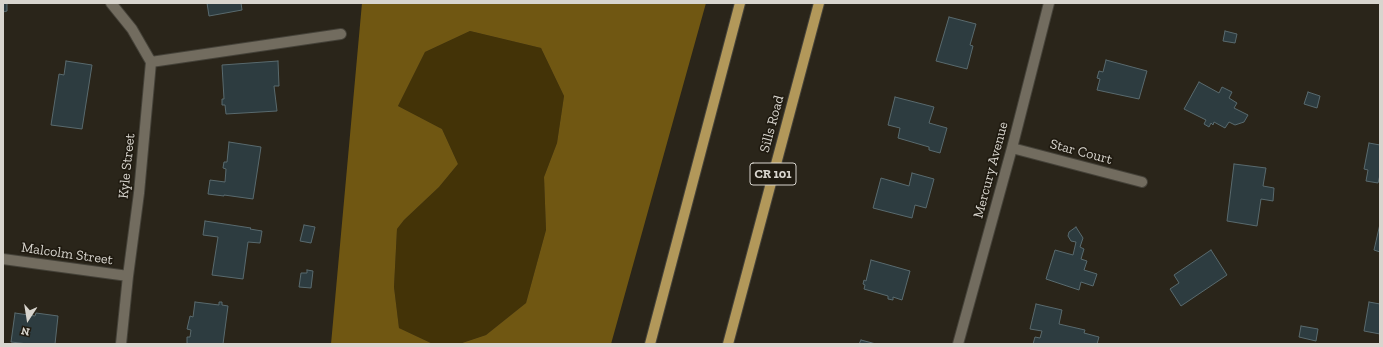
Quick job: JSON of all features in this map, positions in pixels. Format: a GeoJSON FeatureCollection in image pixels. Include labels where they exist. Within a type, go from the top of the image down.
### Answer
{"type":"FeatureCollection","features":[{"type":"Feature","properties":{"kind":"main road"},"geometry":{"type":"LineString","coordinates":[[650,344],[740,3]]}},
{"type":"Feature","properties":{"kind":"main road","name":"Sills Road"},"geometry":{"type":"LineString","coordinates":[[728,344],[819,3]]}},
{"type":"Feature","properties":{"kind":"street"},"geometry":{"type":"LineString","coordinates":[[112,3],[132,29],[152,62],[341,34]]}},
{"type":"Feature","properties":{"kind":"street","name":"Mercury Avenue"},"geometry":{"type":"LineString","coordinates":[[958,344],[1012,148],[1049,3]]}},
{"type":"Feature","properties":{"kind":"street","name":"Kyle Street"},"geometry":{"type":"LineString","coordinates":[[121,344],[139,193],[152,62]]}},
{"type":"Feature","properties":{"kind":"street","name":"Star Court"},"geometry":{"type":"LineString","coordinates":[[1012,148],[1142,182]]}},
{"type":"Feature","properties":{"kind":"street","name":"Malcolm Street"},"geometry":{"type":"LineString","coordinates":[[3,259],[128,276]]}},
{"type":"Feature","properties":{"kind":"shaded area"},"geometry":{"type":"Polygon","coordinates":[[[362,3],[706,3],[611,344],[459,344],[486,335],[526,303],[546,230],[544,177],[557,143],[564,96],[541,48],[470,31],[425,52],[398,106],[442,129],[458,164],[439,187],[404,220],[397,229],[394,287],[399,328],[433,344],[331,344],[362,3]]]}},
{"type":"Feature","properties":{"kind":"shaded area"},"geometry":{"type":"Polygon","coordinates":[[[470,31],[541,48],[564,96],[557,143],[544,177],[546,230],[526,303],[486,335],[459,344],[433,344],[399,328],[394,287],[397,229],[404,220],[439,187],[458,164],[442,129],[398,106],[425,52],[470,31]]]}},
{"type":"Feature","properties":{"kind":"building"},"geometry":{"type":"Polygon","coordinates":[[[3,3],[7,3],[7,11],[3,12],[3,3]]]}},
{"type":"Feature","properties":{"kind":"building"},"geometry":{"type":"Polygon","coordinates":[[[207,3],[241,3],[242,10],[209,16],[207,3]]]}},
{"type":"Feature","properties":{"kind":"building"},"geometry":{"type":"Polygon","coordinates":[[[949,17],[976,24],[970,45],[973,46],[967,69],[936,61],[949,17]]]}},
{"type":"Feature","properties":{"kind":"building"},"geometry":{"type":"Polygon","coordinates":[[[1225,31],[1237,34],[1235,43],[1223,41],[1225,31]]]}},
{"type":"Feature","properties":{"kind":"building"},"geometry":{"type":"Polygon","coordinates":[[[1106,60],[1147,71],[1139,99],[1097,90],[1100,79],[1097,78],[1099,71],[1103,72],[1106,60]]]}},
{"type":"Feature","properties":{"kind":"building"},"geometry":{"type":"Polygon","coordinates":[[[66,61],[92,65],[82,129],[51,125],[59,74],[64,75],[66,61]]]}},
{"type":"Feature","properties":{"kind":"building"},"geometry":{"type":"Polygon","coordinates":[[[278,61],[279,86],[274,86],[277,111],[226,114],[225,105],[222,105],[222,99],[224,99],[222,65],[278,61]]]}},
{"type":"Feature","properties":{"kind":"building"},"geometry":{"type":"Polygon","coordinates":[[[1199,82],[1219,93],[1222,87],[1232,92],[1229,98],[1237,103],[1234,108],[1248,115],[1244,122],[1235,125],[1229,122],[1225,128],[1214,122],[1213,125],[1211,123],[1209,127],[1204,124],[1206,120],[1184,109],[1199,82]]]}},
{"type":"Feature","properties":{"kind":"building"},"geometry":{"type":"Polygon","coordinates":[[[1308,92],[1320,96],[1317,108],[1304,104],[1308,92]]]}},
{"type":"Feature","properties":{"kind":"building"},"geometry":{"type":"Polygon","coordinates":[[[895,97],[934,107],[929,123],[947,128],[940,153],[929,150],[929,147],[898,138],[900,128],[888,125],[895,97]]]}},
{"type":"Feature","properties":{"kind":"building"},"geometry":{"type":"Polygon","coordinates":[[[229,142],[261,147],[253,199],[208,194],[210,180],[225,182],[226,169],[223,168],[224,162],[227,162],[229,142]]]}},
{"type":"Feature","properties":{"kind":"building"},"geometry":{"type":"Polygon","coordinates":[[[1369,143],[1380,145],[1380,175],[1378,183],[1366,181],[1368,170],[1364,169],[1369,143]]]}},
{"type":"Feature","properties":{"kind":"building"},"geometry":{"type":"Polygon","coordinates":[[[1234,164],[1266,168],[1263,186],[1274,188],[1273,201],[1261,199],[1257,226],[1227,221],[1234,164]]]}},
{"type":"Feature","properties":{"kind":"building"},"geometry":{"type":"Polygon","coordinates":[[[912,173],[934,179],[926,208],[915,205],[912,218],[873,208],[881,178],[909,186],[912,173]]]}},
{"type":"Feature","properties":{"kind":"building"},"geometry":{"type":"Polygon","coordinates":[[[205,221],[262,231],[260,243],[248,242],[243,279],[212,275],[218,237],[203,235],[205,221]]]}},
{"type":"Feature","properties":{"kind":"building"},"geometry":{"type":"Polygon","coordinates":[[[1380,224],[1380,252],[1374,250],[1380,224]]]}},
{"type":"Feature","properties":{"kind":"building"},"geometry":{"type":"Polygon","coordinates":[[[304,225],[315,227],[311,243],[300,241],[304,225]]]}},
{"type":"Feature","properties":{"kind":"building"},"geometry":{"type":"Polygon","coordinates":[[[1076,227],[1083,238],[1080,247],[1084,249],[1081,259],[1087,261],[1084,270],[1097,274],[1093,286],[1081,282],[1079,290],[1046,279],[1055,250],[1073,255],[1076,242],[1071,241],[1068,236],[1069,232],[1076,227]]]}},
{"type":"Feature","properties":{"kind":"building"},"geometry":{"type":"Polygon","coordinates":[[[1211,250],[1227,275],[1181,306],[1170,289],[1179,283],[1174,275],[1211,250]]]}},
{"type":"Feature","properties":{"kind":"building"},"geometry":{"type":"Polygon","coordinates":[[[871,260],[910,271],[902,300],[893,297],[893,300],[888,299],[888,296],[864,289],[865,285],[863,284],[864,280],[866,281],[871,260]]]}},
{"type":"Feature","properties":{"kind":"building"},"geometry":{"type":"Polygon","coordinates":[[[307,270],[313,271],[311,288],[299,287],[301,273],[307,273],[307,270]]]}},
{"type":"Feature","properties":{"kind":"building"},"geometry":{"type":"Polygon","coordinates":[[[195,302],[219,305],[219,302],[222,302],[222,305],[228,306],[223,344],[187,343],[187,337],[190,337],[191,330],[187,329],[190,316],[193,317],[195,302]]]}},
{"type":"Feature","properties":{"kind":"building"},"geometry":{"type":"Polygon","coordinates":[[[1369,302],[1380,304],[1380,334],[1364,331],[1369,302]]]}},
{"type":"Feature","properties":{"kind":"building"},"geometry":{"type":"Polygon","coordinates":[[[1036,304],[1062,310],[1059,324],[1085,330],[1084,333],[1099,337],[1097,344],[1033,344],[1035,337],[1040,338],[1042,331],[1030,329],[1036,304]]]}},
{"type":"Feature","properties":{"kind":"building"},"geometry":{"type":"Polygon","coordinates":[[[15,313],[35,316],[36,313],[58,316],[55,344],[28,344],[11,342],[15,313]]]}},
{"type":"Feature","properties":{"kind":"building"},"geometry":{"type":"Polygon","coordinates":[[[1301,326],[1318,329],[1316,341],[1299,337],[1301,326]]]}},
{"type":"Feature","properties":{"kind":"building"},"geometry":{"type":"Polygon","coordinates":[[[861,340],[876,344],[859,344],[861,340]]]}}]}
